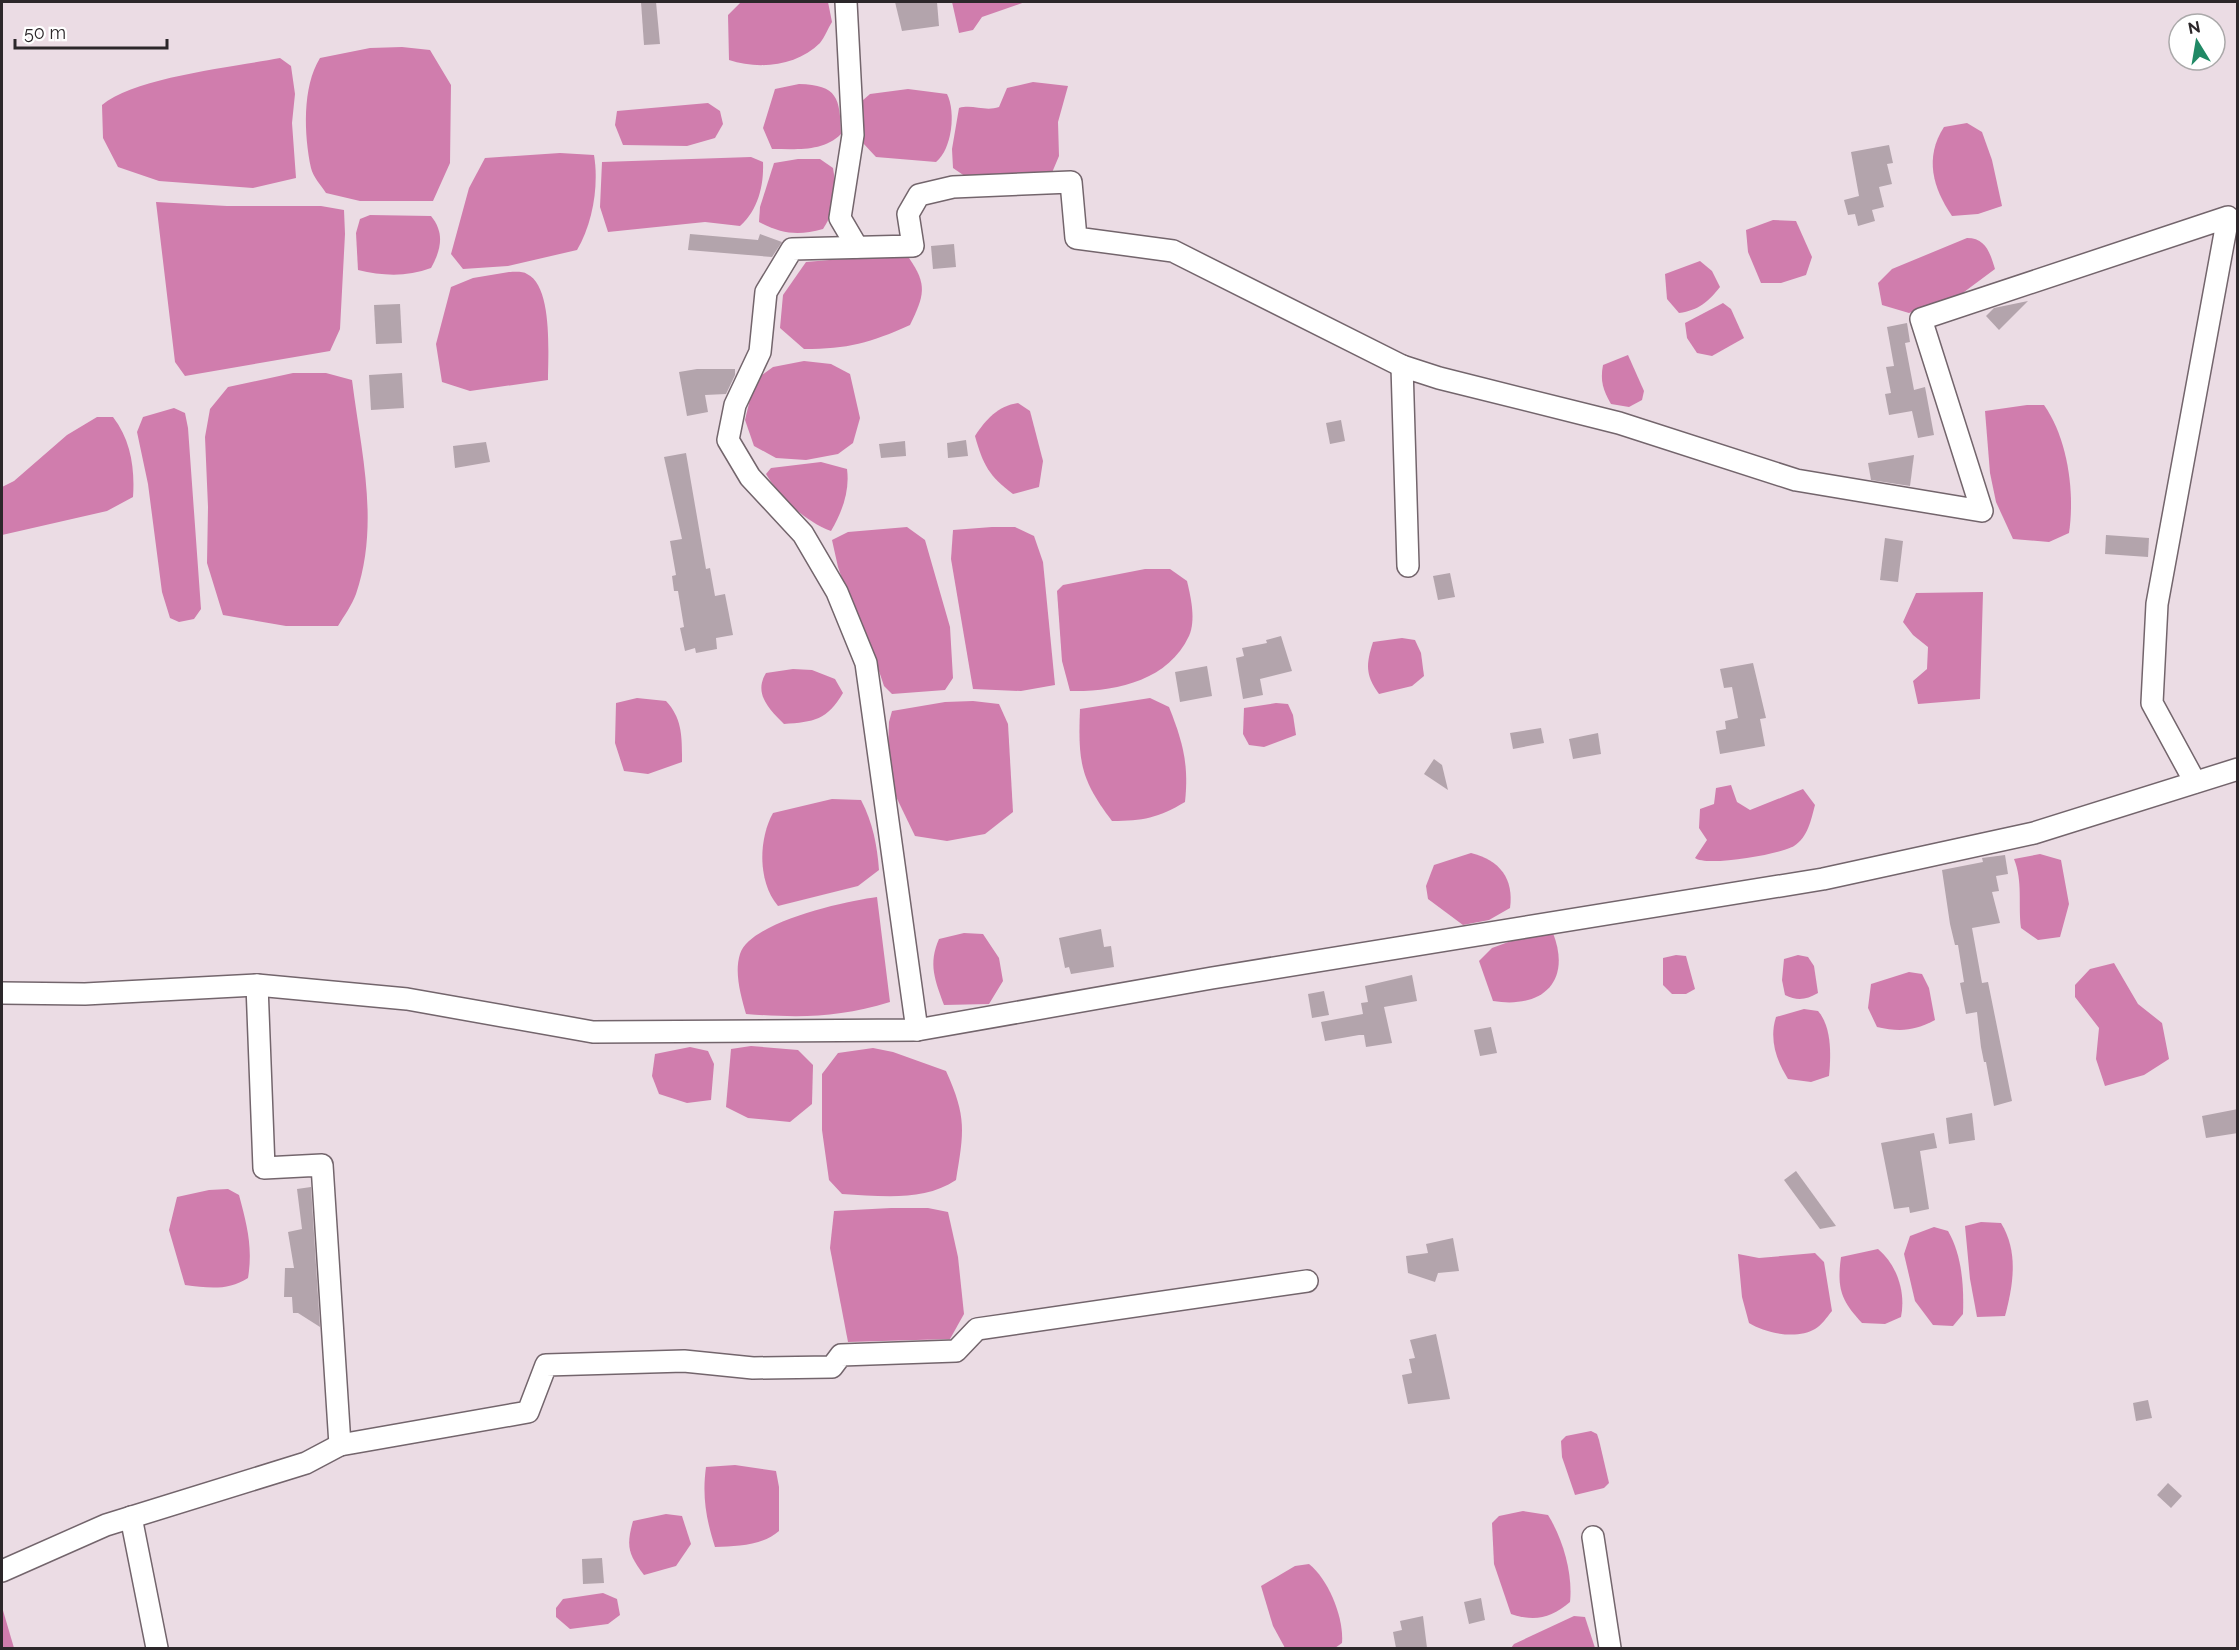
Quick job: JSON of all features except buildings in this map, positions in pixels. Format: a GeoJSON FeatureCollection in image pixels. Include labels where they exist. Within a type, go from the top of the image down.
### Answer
{"type":"FeatureCollection","features":[{"type":"Feature","properties":{"kind":"street"},"geometry":{"type":"LineString","coordinates":[[846,2],[853,135],[840,218],[857,247]]}},
{"type":"Feature","properties":{"kind":"street"},"geometry":{"type":"LineString","coordinates":[[917,1030],[866,663],[837,592],[803,534],[750,477],[728,440],[735,405],[760,352],[766,292],[792,249],[913,246],[908,214],[919,195],[953,187],[1071,182],[1076,238],[1173,251],[1402,366],[1439,378],[1619,423],[1796,480],[1982,511],[1920,320],[2228,217],[2157,604],[2152,703],[2195,782]]}},
{"type":"Feature","properties":{"kind":"street"},"geometry":{"type":"LineString","coordinates":[[1402,366],[1408,566]]}},
{"type":"Feature","properties":{"kind":"street"},"geometry":{"type":"LineString","coordinates":[[2,993],[85,994],[257,985],[407,999],[593,1032],[917,1030],[1212,978],[1823,879],[2034,833],[2238,769]]}},
{"type":"Feature","properties":{"kind":"street"},"geometry":{"type":"LineString","coordinates":[[257,985],[264,1168],[322,1165],[340,1445]]}},
{"type":"Feature","properties":{"kind":"street"},"geometry":{"type":"LineString","coordinates":[[2,1571],[106,1525],[306,1463],[340,1445],[528,1412],[546,1365],[684,1361],[753,1368],[832,1367],[841,1355],[956,1351],[977,1329],[1307,1281]]}},
{"type":"Feature","properties":{"kind":"street"},"geometry":{"type":"LineString","coordinates":[[131,1517],[157,1648]]}},
{"type":"Feature","properties":{"kind":"street"},"geometry":{"type":"LineString","coordinates":[[1593,1536],[1610,1648]]}},
{"type":"Feature","properties":{"kind":"shaded area"},"geometry":{"type":"Polygon","coordinates":[[[741,2],[828,2],[832,22],[820,43],[800,57],[777,64],[741,63],[729,60],[728,15],[741,2]]]}},
{"type":"Feature","properties":{"kind":"shaded area"},"geometry":{"type":"Polygon","coordinates":[[[952,2],[1025,2],[982,17],[973,30],[959,33],[952,2]]]}},
{"type":"Feature","properties":{"kind":"shaded area"},"geometry":{"type":"Polygon","coordinates":[[[402,47],[430,50],[451,85],[450,163],[433,201],[360,201],[326,193],[311,168],[306,126],[307,97],[314,70],[320,58],[370,48],[402,47]]]}},
{"type":"Feature","properties":{"kind":"shaded area"},"geometry":{"type":"Polygon","coordinates":[[[280,58],[291,66],[295,94],[292,123],[296,178],[253,188],[159,181],[118,167],[103,138],[102,105],[117,95],[161,80],[280,58]]]}},
{"type":"Feature","properties":{"kind":"shaded area"},"geometry":{"type":"Polygon","coordinates":[[[1033,82],[1068,86],[1058,122],[1059,156],[1051,175],[972,181],[953,168],[952,149],[959,108],[999,107],[1007,88],[1033,82]]]}},
{"type":"Feature","properties":{"kind":"shaded area"},"geometry":{"type":"Polygon","coordinates":[[[799,84],[822,87],[834,96],[840,111],[841,134],[818,147],[772,149],[763,128],[775,89],[799,84]]]}},
{"type":"Feature","properties":{"kind":"shaded area"},"geometry":{"type":"Polygon","coordinates":[[[908,89],[947,94],[951,110],[951,130],[946,148],[936,162],[876,157],[862,142],[862,101],[870,94],[908,89]]]}},
{"type":"Feature","properties":{"kind":"shaded area"},"geometry":{"type":"Polygon","coordinates":[[[708,103],[720,111],[723,124],[715,138],[687,146],[623,145],[615,125],[617,111],[708,103]]]}},
{"type":"Feature","properties":{"kind":"shaded area"},"geometry":{"type":"Polygon","coordinates":[[[1967,123],[1982,132],[1992,160],[2002,206],[1978,214],[1952,216],[1940,195],[1933,173],[1934,150],[1944,127],[1967,123]]]}},
{"type":"Feature","properties":{"kind":"shaded area"},"geometry":{"type":"Polygon","coordinates":[[[560,153],[594,155],[596,179],[591,216],[577,250],[508,266],[463,269],[451,254],[469,188],[485,158],[560,153]]]}},
{"type":"Feature","properties":{"kind":"shaded area"},"geometry":{"type":"Polygon","coordinates":[[[751,157],[763,162],[762,180],[759,197],[751,213],[740,226],[705,222],[608,232],[600,207],[602,162],[751,157]]]}},
{"type":"Feature","properties":{"kind":"shaded area"},"geometry":{"type":"Polygon","coordinates":[[[798,159],[820,159],[833,168],[834,200],[831,215],[823,229],[806,233],[790,233],[759,222],[760,207],[774,163],[798,159]]]}},
{"type":"Feature","properties":{"kind":"shaded area"},"geometry":{"type":"Polygon","coordinates":[[[156,202],[227,206],[321,206],[344,210],[345,234],[340,329],[330,351],[185,376],[175,362],[156,202]]]}},
{"type":"Feature","properties":{"kind":"shaded area"},"geometry":{"type":"Polygon","coordinates":[[[370,215],[431,216],[438,229],[440,242],[431,268],[395,275],[358,270],[356,233],[360,219],[370,215]]]}},
{"type":"Feature","properties":{"kind":"shaded area"},"geometry":{"type":"Polygon","coordinates":[[[1773,220],[1796,221],[1812,257],[1806,275],[1781,283],[1761,283],[1748,252],[1746,230],[1773,220]]]}},
{"type":"Feature","properties":{"kind":"shaded area"},"geometry":{"type":"Polygon","coordinates":[[[1967,238],[1979,241],[1986,247],[1995,269],[1960,295],[1909,313],[1882,305],[1878,283],[1892,269],[1967,238]]]}},
{"type":"Feature","properties":{"kind":"shaded area"},"geometry":{"type":"Polygon","coordinates":[[[865,257],[909,258],[915,267],[922,291],[910,325],[858,344],[820,349],[804,349],[780,328],[783,295],[806,262],[865,257]]]}},
{"type":"Feature","properties":{"kind":"shaded area"},"geometry":{"type":"Polygon","coordinates":[[[1700,261],[1712,271],[1720,287],[1702,305],[1679,313],[1667,299],[1665,274],[1700,261]]]}},
{"type":"Feature","properties":{"kind":"shaded area"},"geometry":{"type":"Polygon","coordinates":[[[509,272],[527,274],[535,281],[541,292],[547,322],[548,380],[470,391],[442,382],[436,344],[451,287],[473,278],[509,272]]]}},
{"type":"Feature","properties":{"kind":"shaded area"},"geometry":{"type":"Polygon","coordinates":[[[1723,303],[1731,309],[1744,338],[1712,356],[1697,353],[1687,338],[1685,323],[1723,303]]]}},
{"type":"Feature","properties":{"kind":"shaded area"},"geometry":{"type":"Polygon","coordinates":[[[1628,355],[1644,391],[1642,400],[1629,407],[1611,404],[1602,381],[1603,365],[1628,355]]]}},
{"type":"Feature","properties":{"kind":"shaded area"},"geometry":{"type":"Polygon","coordinates":[[[804,361],[831,364],[850,374],[860,418],[853,443],[838,454],[806,460],[776,458],[754,446],[745,420],[751,395],[762,375],[773,367],[804,361]]]}},
{"type":"Feature","properties":{"kind":"shaded area"},"geometry":{"type":"Polygon","coordinates":[[[293,373],[326,373],[352,380],[364,461],[368,514],[367,541],[356,594],[338,626],[286,626],[223,615],[207,563],[208,507],[205,437],[210,409],[228,387],[293,373]]]}},
{"type":"Feature","properties":{"kind":"shaded area"},"geometry":{"type":"Polygon","coordinates":[[[1018,403],[1030,411],[1043,461],[1039,487],[1013,494],[988,469],[975,436],[993,414],[1004,407],[1018,403]]]}},
{"type":"Feature","properties":{"kind":"shaded area"},"geometry":{"type":"Polygon","coordinates":[[[2044,405],[2059,434],[2068,467],[2071,501],[2069,533],[2049,542],[2013,539],[1996,502],[1990,473],[1985,411],[2044,405]]]}},
{"type":"Feature","properties":{"kind":"shaded area"},"geometry":{"type":"Polygon","coordinates":[[[174,408],[185,413],[188,428],[201,609],[194,619],[179,622],[170,618],[162,592],[148,484],[137,432],[143,417],[174,408]]]}},
{"type":"Feature","properties":{"kind":"shaded area"},"geometry":{"type":"Polygon","coordinates":[[[97,417],[113,417],[124,435],[132,465],[133,497],[107,511],[2,535],[2,487],[14,481],[67,435],[97,417]]]}},
{"type":"Feature","properties":{"kind":"shaded area"},"geometry":{"type":"Polygon","coordinates":[[[821,462],[847,469],[844,501],[831,531],[812,522],[794,508],[766,474],[771,468],[821,462]]]}},
{"type":"Feature","properties":{"kind":"shaded area"},"geometry":{"type":"Polygon","coordinates":[[[907,527],[925,540],[950,627],[953,678],[945,690],[892,694],[884,686],[871,647],[853,610],[838,567],[832,540],[848,532],[907,527]]]}},
{"type":"Feature","properties":{"kind":"shaded area"},"geometry":{"type":"Polygon","coordinates":[[[1015,527],[1034,536],[1043,562],[1055,685],[1021,691],[973,689],[951,559],[953,530],[1015,527]]]}},
{"type":"Feature","properties":{"kind":"shaded area"},"geometry":{"type":"Polygon","coordinates":[[[1145,569],[1170,569],[1187,581],[1192,623],[1189,636],[1180,651],[1168,664],[1138,681],[1105,689],[1070,691],[1062,661],[1057,591],[1063,585],[1145,569]]]}},
{"type":"Feature","properties":{"kind":"shaded area"},"geometry":{"type":"Polygon","coordinates":[[[1983,592],[1980,699],[1918,704],[1913,681],[1927,669],[1928,647],[1913,635],[1903,622],[1916,593],[1983,592]]]}},
{"type":"Feature","properties":{"kind":"shaded area"},"geometry":{"type":"Polygon","coordinates":[[[1402,638],[1415,640],[1421,653],[1424,676],[1412,686],[1379,694],[1371,681],[1368,669],[1373,642],[1402,638]]]}},
{"type":"Feature","properties":{"kind":"shaded area"},"geometry":{"type":"Polygon","coordinates":[[[793,669],[812,670],[835,679],[843,693],[831,709],[819,718],[784,724],[765,701],[762,695],[762,681],[766,673],[793,669]]]}},
{"type":"Feature","properties":{"kind":"shaded area"},"geometry":{"type":"Polygon","coordinates":[[[637,698],[666,701],[672,708],[679,722],[682,762],[648,774],[624,771],[615,743],[616,703],[637,698]]]}},
{"type":"Feature","properties":{"kind":"shaded area"},"geometry":{"type":"Polygon","coordinates":[[[1150,698],[1169,707],[1178,731],[1184,754],[1185,802],[1150,818],[1112,821],[1093,793],[1083,769],[1080,709],[1150,698]]]}},
{"type":"Feature","properties":{"kind":"shaded area"},"geometry":{"type":"Polygon","coordinates":[[[973,701],[999,704],[1008,724],[1013,812],[985,834],[947,841],[915,836],[887,778],[889,722],[892,711],[945,702],[973,701]]]}},
{"type":"Feature","properties":{"kind":"shaded area"},"geometry":{"type":"Polygon","coordinates":[[[1276,703],[1288,704],[1293,715],[1296,735],[1264,747],[1249,745],[1243,734],[1244,708],[1276,703]]]}},
{"type":"Feature","properties":{"kind":"shaded area"},"geometry":{"type":"Polygon","coordinates":[[[1731,785],[1737,802],[1750,810],[1803,789],[1815,805],[1803,838],[1787,849],[1760,856],[1714,861],[1695,858],[1707,840],[1699,828],[1700,809],[1714,804],[1716,788],[1731,785]]]}},
{"type":"Feature","properties":{"kind":"shaded area"},"geometry":{"type":"Polygon","coordinates":[[[832,799],[861,800],[874,834],[879,870],[858,886],[778,906],[767,886],[762,861],[765,836],[773,813],[832,799]]]}},
{"type":"Feature","properties":{"kind":"shaded area"},"geometry":{"type":"Polygon","coordinates":[[[1471,853],[1490,860],[1503,872],[1510,888],[1510,908],[1489,920],[1463,925],[1428,899],[1426,886],[1434,865],[1471,853]]]}},
{"type":"Feature","properties":{"kind":"shaded area"},"geometry":{"type":"Polygon","coordinates":[[[2040,854],[2061,860],[2069,904],[2060,937],[2038,940],[2021,928],[2019,884],[2014,859],[2040,854]]]}},
{"type":"Feature","properties":{"kind":"shaded area"},"geometry":{"type":"Polygon","coordinates":[[[877,897],[890,1002],[818,1016],[746,1014],[739,984],[738,961],[747,943],[761,932],[801,915],[877,897]]]}},
{"type":"Feature","properties":{"kind":"shaded area"},"geometry":{"type":"Polygon","coordinates":[[[1538,931],[1553,933],[1559,965],[1555,978],[1539,996],[1526,1001],[1493,1001],[1479,961],[1492,948],[1538,931]]]}},
{"type":"Feature","properties":{"kind":"shaded area"},"geometry":{"type":"Polygon","coordinates":[[[964,933],[983,934],[999,958],[1003,981],[989,1004],[944,1005],[934,972],[936,948],[939,939],[964,933]]]}},
{"type":"Feature","properties":{"kind":"shaded area"},"geometry":{"type":"Polygon","coordinates":[[[1676,955],[1686,956],[1695,989],[1686,994],[1672,994],[1663,985],[1663,958],[1676,955]]]}},
{"type":"Feature","properties":{"kind":"shaded area"},"geometry":{"type":"Polygon","coordinates":[[[1798,955],[1808,957],[1814,966],[1818,993],[1802,999],[1785,995],[1782,980],[1784,959],[1798,955]]]}},
{"type":"Feature","properties":{"kind":"shaded area"},"geometry":{"type":"Polygon","coordinates":[[[2114,963],[2138,1004],[2162,1023],[2169,1059],[2144,1075],[2105,1086],[2096,1059],[2099,1028],[2075,997],[2075,985],[2090,969],[2114,963]]]}},
{"type":"Feature","properties":{"kind":"shaded area"},"geometry":{"type":"Polygon","coordinates":[[[1909,972],[1922,974],[1929,988],[1935,1020],[1907,1030],[1877,1027],[1868,1008],[1871,984],[1909,972]]]}},
{"type":"Feature","properties":{"kind":"shaded area"},"geometry":{"type":"Polygon","coordinates":[[[1804,1009],[1818,1011],[1826,1025],[1830,1042],[1829,1076],[1811,1082],[1788,1079],[1777,1057],[1773,1033],[1776,1017],[1804,1009]]]}},
{"type":"Feature","properties":{"kind":"shaded area"},"geometry":{"type":"Polygon","coordinates":[[[751,1046],[798,1050],[813,1065],[812,1104],[790,1122],[748,1118],[726,1107],[731,1049],[751,1046]]]}},
{"type":"Feature","properties":{"kind":"shaded area"},"geometry":{"type":"Polygon","coordinates":[[[690,1047],[708,1051],[714,1064],[711,1100],[687,1103],[659,1094],[652,1076],[655,1054],[690,1047]]]}},
{"type":"Feature","properties":{"kind":"shaded area"},"geometry":{"type":"Polygon","coordinates":[[[873,1048],[893,1052],[946,1071],[961,1113],[962,1137],[956,1180],[930,1192],[887,1196],[842,1194],[829,1180],[822,1130],[822,1074],[838,1053],[873,1048]]]}},
{"type":"Feature","properties":{"kind":"shaded area"},"geometry":{"type":"Polygon","coordinates":[[[228,1189],[239,1195],[244,1216],[249,1246],[248,1278],[225,1287],[185,1285],[169,1230],[177,1197],[209,1190],[228,1189]]]}},
{"type":"Feature","properties":{"kind":"shaded area"},"geometry":{"type":"Polygon","coordinates":[[[928,1208],[948,1212],[958,1257],[964,1314],[950,1339],[848,1342],[830,1248],[834,1211],[928,1208]]]}},
{"type":"Feature","properties":{"kind":"shaded area"},"geometry":{"type":"Polygon","coordinates":[[[1981,1222],[2001,1223],[2007,1234],[2013,1269],[2005,1316],[1977,1317],[1970,1279],[1965,1226],[1981,1222]]]}},
{"type":"Feature","properties":{"kind":"shaded area"},"geometry":{"type":"Polygon","coordinates":[[[1934,1227],[1948,1231],[1959,1260],[1963,1314],[1953,1326],[1933,1325],[1915,1301],[1904,1254],[1910,1236],[1934,1227]]]}},
{"type":"Feature","properties":{"kind":"shaded area"},"geometry":{"type":"Polygon","coordinates":[[[1878,1249],[1885,1255],[1895,1271],[1901,1289],[1901,1317],[1885,1324],[1862,1323],[1849,1307],[1842,1293],[1841,1257],[1878,1249]]]}},
{"type":"Feature","properties":{"kind":"shaded area"},"geometry":{"type":"Polygon","coordinates":[[[1815,1253],[1824,1262],[1832,1311],[1822,1324],[1808,1332],[1790,1335],[1764,1330],[1749,1323],[1742,1297],[1738,1254],[1759,1258],[1815,1253]]]}},
{"type":"Feature","properties":{"kind":"shaded area"},"geometry":{"type":"Polygon","coordinates":[[[1591,1431],[1597,1434],[1609,1483],[1604,1488],[1575,1495],[1562,1457],[1561,1441],[1566,1436],[1591,1431]]]}},
{"type":"Feature","properties":{"kind":"shaded area"},"geometry":{"type":"Polygon","coordinates":[[[735,1465],[776,1471],[779,1487],[779,1531],[757,1542],[715,1547],[706,1507],[704,1488],[706,1467],[735,1465]]]}},
{"type":"Feature","properties":{"kind":"shaded area"},"geometry":{"type":"Polygon","coordinates":[[[1523,1511],[1548,1515],[1562,1546],[1568,1568],[1570,1602],[1556,1612],[1542,1617],[1528,1618],[1511,1614],[1494,1564],[1492,1523],[1499,1516],[1523,1511]]]}},
{"type":"Feature","properties":{"kind":"shaded area"},"geometry":{"type":"Polygon","coordinates":[[[666,1514],[682,1516],[691,1544],[676,1566],[644,1575],[630,1550],[633,1521],[666,1514]]]}},
{"type":"Feature","properties":{"kind":"shaded area"},"geometry":{"type":"Polygon","coordinates":[[[1309,1564],[1329,1589],[1338,1611],[1342,1643],[1335,1648],[1285,1648],[1273,1626],[1261,1586],[1295,1566],[1309,1564]]]}},
{"type":"Feature","properties":{"kind":"shaded area"},"geometry":{"type":"Polygon","coordinates":[[[603,1593],[617,1599],[620,1615],[608,1624],[570,1629],[556,1617],[556,1608],[563,1599],[603,1593]]]}},
{"type":"Feature","properties":{"kind":"shaded area"},"geometry":{"type":"Polygon","coordinates":[[[2,1607],[14,1648],[2,1648],[2,1607]]]}},
{"type":"Feature","properties":{"kind":"shaded area"},"geometry":{"type":"Polygon","coordinates":[[[1574,1616],[1585,1617],[1595,1648],[1511,1648],[1514,1644],[1574,1616]]]}}]}
